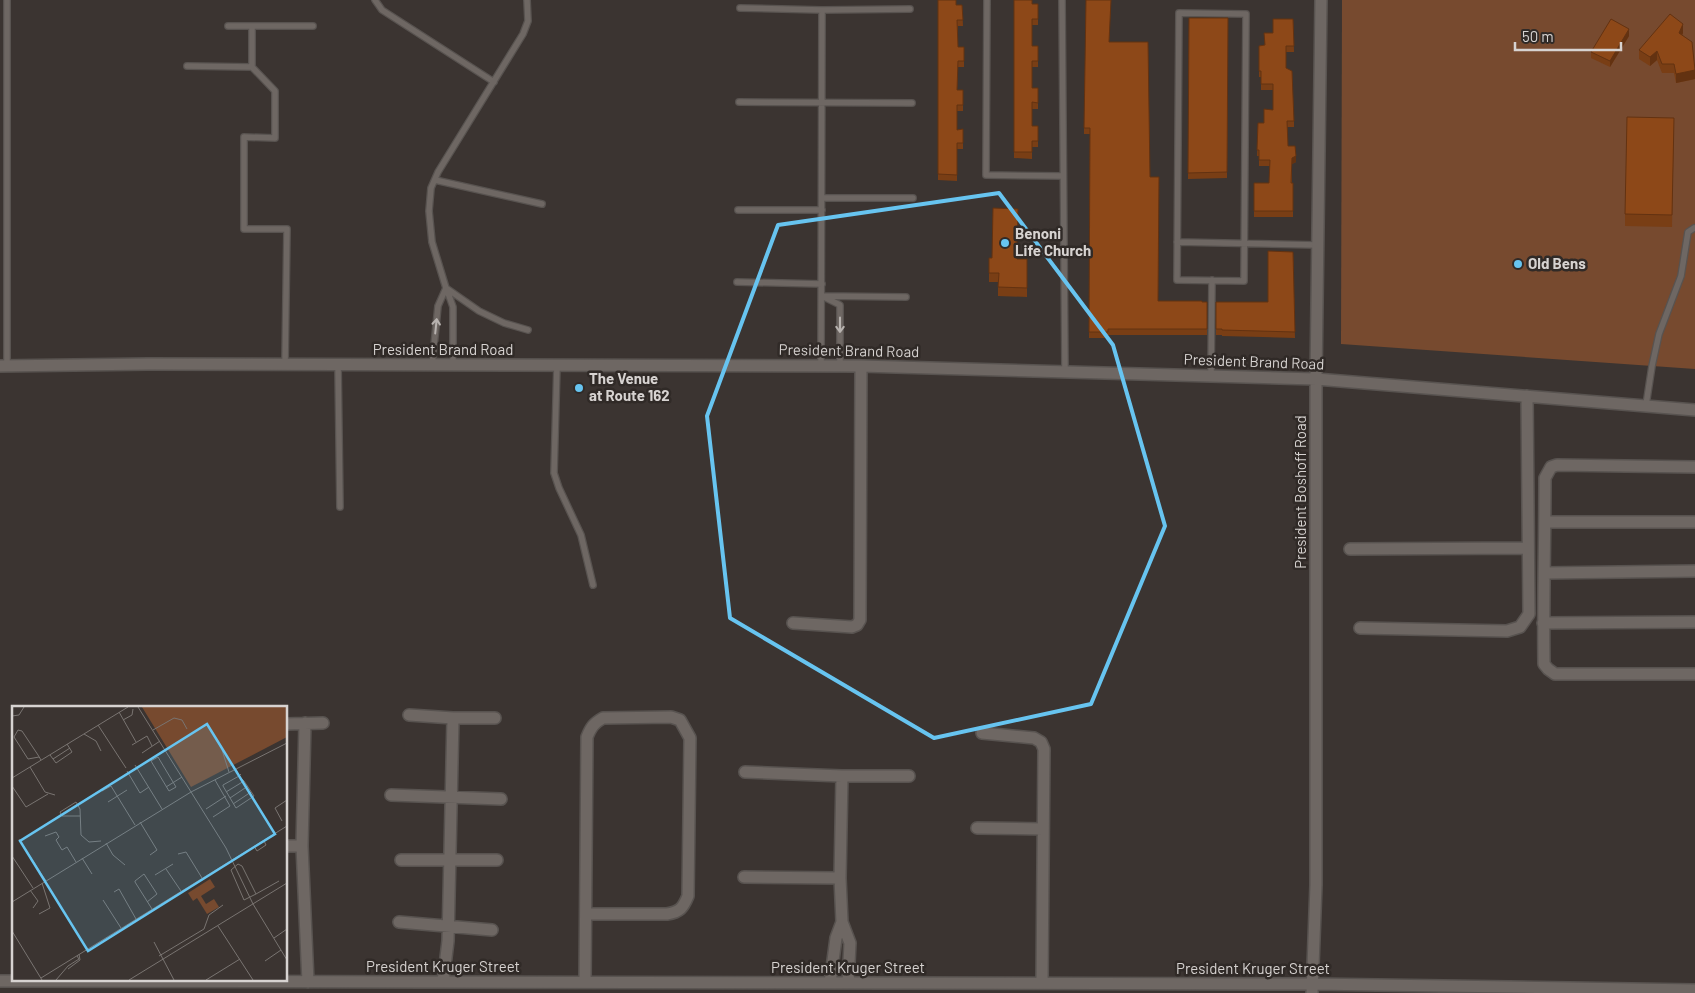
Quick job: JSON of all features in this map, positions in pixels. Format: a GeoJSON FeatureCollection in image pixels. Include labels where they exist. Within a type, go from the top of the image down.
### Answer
{"type":"FeatureCollection","features":[{"type":"Feature","properties":{"kind":"street","name":"President Boshoff Road"},"geometry":{"type":"LineString","coordinates":[[1312,988],[1317,819],[1316,378],[1320,0]]}},
{"type":"Feature","properties":{"kind":"street","name":"President Brand Road"},"geometry":{"type":"LineString","coordinates":[[3,366],[148,364],[432,366],[821,365],[1065,371],[1316,378],[1695,410]]}},
{"type":"Feature","properties":{"kind":"street"},"geometry":{"type":"LineString","coordinates":[[794,623],[852,627],[857,625],[860,620],[861,366]]}},
{"type":"Feature","properties":{"kind":"street"},"geometry":{"type":"LineString","coordinates":[[1360,628],[1507,631],[1520,627],[1529,614],[1528,396]]}},
{"type":"Feature","properties":{"kind":"street"},"geometry":{"type":"LineString","coordinates":[[1695,467],[1557,465],[1551,467],[1545,478],[1543,623],[1544,664],[1554,674],[1695,674]]}},
{"type":"Feature","properties":{"kind":"street"},"geometry":{"type":"LineString","coordinates":[[1545,522],[1695,522]]}},
{"type":"Feature","properties":{"kind":"street"},"geometry":{"type":"LineString","coordinates":[[1350,549],[1528,548]]}},
{"type":"Feature","properties":{"kind":"street"},"geometry":{"type":"LineString","coordinates":[[1545,573],[1695,571]]}},
{"type":"Feature","properties":{"kind":"street"},"geometry":{"type":"LineString","coordinates":[[1543,623],[1695,622]]}},
{"type":"Feature","properties":{"kind":"street"},"geometry":{"type":"LineString","coordinates":[[409,715],[495,718]]}},
{"type":"Feature","properties":{"kind":"street"},"geometry":{"type":"LineString","coordinates":[[585,982],[588,737],[590,729],[595,722],[603,718],[671,717],[680,720],[690,738],[688,896],[684,907],[678,912],[667,914],[586,914]]}},
{"type":"Feature","properties":{"kind":"street"},"geometry":{"type":"LineString","coordinates":[[443,982],[449,926],[453,718]]}},
{"type":"Feature","properties":{"kind":"street"},"geometry":{"type":"LineString","coordinates":[[305,723],[302,846],[308,982]]}},
{"type":"Feature","properties":{"kind":"street"},"geometry":{"type":"LineString","coordinates":[[288,724],[323,723]]}},
{"type":"Feature","properties":{"kind":"street"},"geometry":{"type":"LineString","coordinates":[[982,733],[1034,738],[1041,742],[1044,749],[1042,983]]}},
{"type":"Feature","properties":{"kind":"street"},"geometry":{"type":"LineString","coordinates":[[745,772],[842,776],[909,776]]}},
{"type":"Feature","properties":{"kind":"street"},"geometry":{"type":"LineString","coordinates":[[842,776],[840,878],[842,922],[850,943],[848,983]]}},
{"type":"Feature","properties":{"kind":"street"},"geometry":{"type":"LineString","coordinates":[[391,795],[501,799]]}},
{"type":"Feature","properties":{"kind":"street"},"geometry":{"type":"LineString","coordinates":[[976,828],[1043,829]]}},
{"type":"Feature","properties":{"kind":"street"},"geometry":{"type":"LineString","coordinates":[[288,846],[302,846]]}},
{"type":"Feature","properties":{"kind":"street"},"geometry":{"type":"LineString","coordinates":[[401,860],[496,860]]}},
{"type":"Feature","properties":{"kind":"street"},"geometry":{"type":"LineString","coordinates":[[744,877],[840,878]]}},
{"type":"Feature","properties":{"kind":"street"},"geometry":{"type":"LineString","coordinates":[[399,922],[492,930]]}},
{"type":"Feature","properties":{"kind":"street"},"geometry":{"type":"LineString","coordinates":[[830,983],[836,938],[842,922]]}},
{"type":"Feature","properties":{"kind":"street","name":"President Kruger Street"},"geometry":{"type":"LineString","coordinates":[[0,981],[1042,983],[1312,988],[1593,991],[1695,990]]}},
{"type":"Feature","properties":{"kind":"lane"},"geometry":{"type":"LineString","coordinates":[[3,366],[7,0]]}},
{"type":"Feature","properties":{"kind":"lane"},"geometry":{"type":"LineString","coordinates":[[375,0],[382,10],[494,82]]}},
{"type":"Feature","properties":{"kind":"lane"},"geometry":{"type":"LineString","coordinates":[[453,365],[453,307],[432,242],[429,211],[431,188],[523,34],[528,21],[527,0]]}},
{"type":"Feature","properties":{"kind":"lane"},"geometry":{"type":"LineString","coordinates":[[987,0],[986,175],[1063,176]]}},
{"type":"Feature","properties":{"kind":"lane"},"geometry":{"type":"LineString","coordinates":[[1062,0],[1065,371]]}},
{"type":"Feature","properties":{"kind":"lane"},"geometry":{"type":"LineString","coordinates":[[740,8],[910,10]]}},
{"type":"Feature","properties":{"kind":"lane"},"geometry":{"type":"LineString","coordinates":[[821,365],[822,10]]}},
{"type":"Feature","properties":{"kind":"lane"},"geometry":{"type":"LineString","coordinates":[[1179,13],[1246,14],[1244,281],[1177,280],[1177,242],[1179,13]]}},
{"type":"Feature","properties":{"kind":"lane"},"geometry":{"type":"LineString","coordinates":[[228,26],[313,26]]}},
{"type":"Feature","properties":{"kind":"lane"},"geometry":{"type":"LineString","coordinates":[[252,26],[252,67],[275,91],[275,138],[244,137],[244,229],[287,229],[285,365]]}},
{"type":"Feature","properties":{"kind":"lane"},"geometry":{"type":"LineString","coordinates":[[187,66],[252,67]]}},
{"type":"Feature","properties":{"kind":"lane"},"geometry":{"type":"LineString","coordinates":[[739,102],[912,103]]}},
{"type":"Feature","properties":{"kind":"lane"},"geometry":{"type":"LineString","coordinates":[[435,180],[542,204]]}},
{"type":"Feature","properties":{"kind":"lane"},"geometry":{"type":"LineString","coordinates":[[822,198],[913,198]]}},
{"type":"Feature","properties":{"kind":"lane"},"geometry":{"type":"LineString","coordinates":[[738,210],[822,210]]}},
{"type":"Feature","properties":{"kind":"lane"},"geometry":{"type":"LineString","coordinates":[[1646,405],[1652,366],[1660,334],[1681,276],[1688,232],[1694,228]]}},
{"type":"Feature","properties":{"kind":"lane"},"geometry":{"type":"LineString","coordinates":[[1177,242],[1318,245]]}},
{"type":"Feature","properties":{"kind":"lane"},"geometry":{"type":"LineString","coordinates":[[1211,375],[1212,280]]}},
{"type":"Feature","properties":{"kind":"lane"},"geometry":{"type":"LineString","coordinates":[[737,282],[822,284]]}},
{"type":"Feature","properties":{"kind":"lane"},"geometry":{"type":"LineString","coordinates":[[446,288],[460,300],[479,311],[504,323],[528,330]]}},
{"type":"Feature","properties":{"kind":"lane"},"geometry":{"type":"LineString","coordinates":[[432,366],[438,306],[446,288]]}},
{"type":"Feature","properties":{"kind":"lane"},"geometry":{"type":"LineString","coordinates":[[822,296],[906,297]]}},
{"type":"Feature","properties":{"kind":"lane"},"geometry":{"type":"LineString","coordinates":[[822,296],[840,305],[840,366]]}},
{"type":"Feature","properties":{"kind":"lane"},"geometry":{"type":"LineString","coordinates":[[338,365],[340,506]]}},
{"type":"Feature","properties":{"kind":"lane"},"geometry":{"type":"LineString","coordinates":[[557,365],[554,473],[580,535],[593,585]]}},
{"type":"Feature","properties":{"kind":"highlighted area"},"geometry":{"type":"Polygon","coordinates":[[[999,193],[1113,345],[1165,526],[1091,704],[934,738],[730,618],[707,416],[778,225],[999,193]]]}},
{"type":"Feature","properties":{"kind":"shaded area","name":"Old Bens"},"geometry":{"type":"Polygon","coordinates":[[[1342,0],[1695,0],[1695,369],[1341,344],[1342,0]]]}},
{"type":"Feature","properties":{"kind":"building"},"geometry":{"type":"Polygon","coordinates":[[[938,0],[956,0],[956,5],[962,5],[963,20],[957,20],[958,47],[964,47],[964,61],[958,61],[957,90],[963,90],[963,105],[957,105],[957,130],[963,129],[963,143],[957,143],[957,175],[938,174],[938,0]]]}},
{"type":"Feature","properties":{"kind":"building"},"geometry":{"type":"Polygon","coordinates":[[[1014,0],[1032,0],[1032,4],[1038,4],[1038,19],[1032,19],[1032,46],[1038,46],[1038,61],[1032,61],[1032,88],[1038,88],[1038,103],[1032,102],[1032,126],[1038,126],[1038,141],[1032,141],[1032,152],[1014,152],[1014,0]]]}},
{"type":"Feature","properties":{"kind":"building"},"geometry":{"type":"Polygon","coordinates":[[[1086,0],[1111,0],[1109,42],[1148,42],[1150,177],[1159,177],[1158,301],[1207,302],[1207,329],[1108,329],[1108,332],[1089,332],[1090,128],[1084,128],[1086,0]]]}},
{"type":"Feature","properties":{"kind":"building"},"geometry":{"type":"Polygon","coordinates":[[[1670,14],[1683,24],[1679,33],[1692,42],[1695,70],[1676,74],[1674,64],[1662,64],[1657,51],[1650,57],[1639,50],[1670,14]]]}},
{"type":"Feature","properties":{"kind":"building"},"geometry":{"type":"Polygon","coordinates":[[[1189,18],[1228,18],[1227,172],[1188,173],[1189,18]]]}},
{"type":"Feature","properties":{"kind":"building"},"geometry":{"type":"Polygon","coordinates":[[[1273,19],[1293,19],[1294,46],[1286,46],[1286,68],[1292,71],[1294,121],[1287,121],[1288,146],[1295,146],[1296,156],[1292,158],[1293,211],[1254,211],[1254,183],[1269,183],[1270,160],[1259,160],[1259,150],[1257,150],[1258,123],[1264,123],[1264,109],[1273,110],[1273,84],[1261,84],[1259,46],[1265,45],[1264,33],[1273,33],[1273,19]]]}},
{"type":"Feature","properties":{"kind":"building"},"geometry":{"type":"Polygon","coordinates":[[[1611,19],[1629,29],[1610,61],[1591,52],[1611,19]]]}},
{"type":"Feature","properties":{"kind":"building"},"geometry":{"type":"Polygon","coordinates":[[[1627,117],[1674,118],[1672,215],[1625,214],[1627,117]]]}},
{"type":"Feature","properties":{"kind":"building","name":"Benoni Life Church"},"geometry":{"type":"Polygon","coordinates":[[[993,208],[1018,209],[1017,259],[1027,259],[1027,288],[998,287],[999,273],[989,273],[989,258],[992,258],[993,208]]]}},
{"type":"Feature","properties":{"kind":"building"},"geometry":{"type":"Polygon","coordinates":[[[1268,251],[1293,252],[1295,332],[1216,329],[1216,302],[1268,302],[1268,251]]]}},
{"type":"Feature","properties":{"kind":"place","name":"Benoni Life Church"},"geometry":{"type":"Point","coordinates":[1005,243]}},
{"type":"Feature","properties":{"kind":"place","name":"Old Bens"},"geometry":{"type":"Point","coordinates":[1518,264]}},
{"type":"Feature","properties":{"kind":"place","name":"The Venue at Route 162"},"geometry":{"type":"Point","coordinates":[579,388]}}]}
